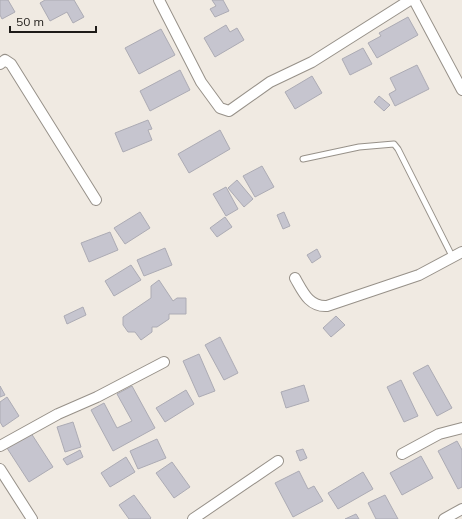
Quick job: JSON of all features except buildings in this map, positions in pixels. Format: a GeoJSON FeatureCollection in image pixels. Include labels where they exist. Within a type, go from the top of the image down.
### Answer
{"type":"FeatureCollection","features":[{"type":"Feature","properties":{"kind":"street"},"geometry":{"type":"LineString","coordinates":[[159,0],[201,82],[220,108],[230,111],[270,82],[312,62],[410,0]]}},
{"type":"Feature","properties":{"kind":"street"},"geometry":{"type":"LineString","coordinates":[[414,0],[462,90]]}},
{"type":"Feature","properties":{"kind":"street"},"geometry":{"type":"LineString","coordinates":[[0,64],[5,60],[12,64],[96,200]]}},
{"type":"Feature","properties":{"kind":"street"},"geometry":{"type":"LineString","coordinates":[[295,278],[313,304],[327,306],[419,275],[462,252]]}},
{"type":"Feature","properties":{"kind":"street"},"geometry":{"type":"LineString","coordinates":[[0,446],[58,414],[97,397],[164,362]]}},
{"type":"Feature","properties":{"kind":"street"},"geometry":{"type":"LineString","coordinates":[[402,454],[439,434],[462,428]]}},
{"type":"Feature","properties":{"kind":"street"},"geometry":{"type":"LineString","coordinates":[[193,519],[278,461]]}},
{"type":"Feature","properties":{"kind":"street"},"geometry":{"type":"LineString","coordinates":[[0,470],[3,482],[32,519]]}},
{"type":"Feature","properties":{"kind":"street"},"geometry":{"type":"LineString","coordinates":[[444,519],[462,509]]}},
{"type":"Feature","properties":{"kind":"lane"},"geometry":{"type":"LineString","coordinates":[[303,158],[359,146],[394,144],[398,149],[452,256]]}}]}
